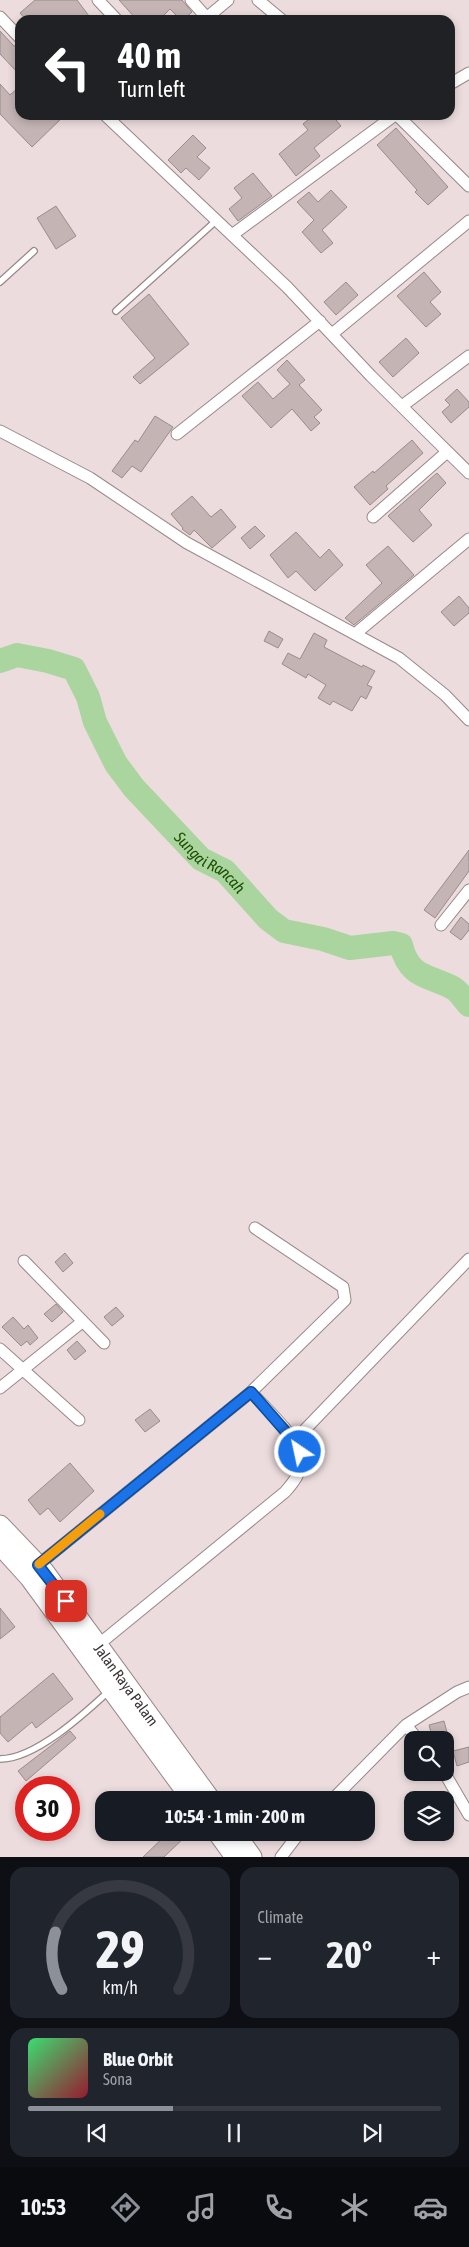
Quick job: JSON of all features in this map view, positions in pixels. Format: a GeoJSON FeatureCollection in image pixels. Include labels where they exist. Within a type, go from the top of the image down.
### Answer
{"type":"FeatureCollection","features":[{"type":"Feature","properties":{"kind":"main road","name":"Jalan Raya Palam"},"geometry":{"type":"LineString","coordinates":[[0,1525],[38,1565],[98,1645],[186,1791]]}},
{"type":"Feature","properties":{"kind":"main road","name":"Jalan Raya Palam"},"geometry":{"type":"LineString","coordinates":[[0,1545],[29,1577],[112,1688],[203,1791]]}},
{"type":"Feature","properties":{"kind":"main road"},"geometry":{"type":"LineString","coordinates":[[223,1841],[235,1857]]}},
{"type":"Feature","properties":{"kind":"main road"},"geometry":{"type":"LineString","coordinates":[[240,1841],[252,1857]]}},
{"type":"Feature","properties":{"kind":"street"},"geometry":{"type":"LineString","coordinates":[[98,0],[112,15]]}},
{"type":"Feature","properties":{"kind":"street"},"geometry":{"type":"LineString","coordinates":[[191,0],[202,15]]}},
{"type":"Feature","properties":{"kind":"street"},"geometry":{"type":"LineString","coordinates":[[210,15],[228,0]]}},
{"type":"Feature","properties":{"kind":"street"},"geometry":{"type":"LineString","coordinates":[[258,0],[276,15]]}},
{"type":"Feature","properties":{"kind":"street"},"geometry":{"type":"LineString","coordinates":[[0,17],[15,33]]}},
{"type":"Feature","properties":{"kind":"street"},"geometry":{"type":"LineString","coordinates":[[455,81],[469,73]]}},
{"type":"Feature","properties":{"kind":"street"},"geometry":{"type":"LineString","coordinates":[[110,120],[287,287],[469,473]]}},
{"type":"Feature","properties":{"kind":"street"},"geometry":{"type":"LineString","coordinates":[[232,235],[389,120]]}},
{"type":"Feature","properties":{"kind":"street"},"geometry":{"type":"LineString","coordinates":[[401,120],[469,186]]}},
{"type":"Feature","properties":{"kind":"street"},"geometry":{"type":"LineString","coordinates":[[332,334],[469,221]]}},
{"type":"Feature","properties":{"kind":"street"},"geometry":{"type":"LineString","coordinates":[[177,434],[320,321]]}},
{"type":"Feature","properties":{"kind":"street"},"geometry":{"type":"LineString","coordinates":[[402,406],[469,356]]}},
{"type":"Feature","properties":{"kind":"street"},"geometry":{"type":"LineString","coordinates":[[0,431],[90,478],[187,543],[399,658],[419,672],[469,720]]}},
{"type":"Feature","properties":{"kind":"street"},"geometry":{"type":"LineString","coordinates":[[374,517],[447,452]]}},
{"type":"Feature","properties":{"kind":"street"},"geometry":{"type":"LineString","coordinates":[[355,634],[469,539]]}},
{"type":"Feature","properties":{"kind":"street"},"geometry":{"type":"LineString","coordinates":[[441,925],[469,890]]}},
{"type":"Feature","properties":{"kind":"street"},"geometry":{"type":"LineString","coordinates":[[38,1565],[251,1392],[345,1300],[346,1294],[343,1287],[255,1228]]}},
{"type":"Feature","properties":{"kind":"street"},"geometry":{"type":"LineString","coordinates":[[294,1441],[469,1259]]}},
{"type":"Feature","properties":{"kind":"street"},"geometry":{"type":"LineString","coordinates":[[24,1261],[104,1343]]}},
{"type":"Feature","properties":{"kind":"street"},"geometry":{"type":"LineString","coordinates":[[0,1388],[82,1322]]}},
{"type":"Feature","properties":{"kind":"street"},"geometry":{"type":"LineString","coordinates":[[0,1350],[79,1420]]}},
{"type":"Feature","properties":{"kind":"street"},"geometry":{"type":"LineString","coordinates":[[98,1645],[285,1492],[300,1468],[300,1452],[294,1441],[251,1392]]}},
{"type":"Feature","properties":{"kind":"street"},"geometry":{"type":"LineString","coordinates":[[341,1791],[406,1725],[457,1692],[469,1687]]}},
{"type":"Feature","properties":{"kind":"street"},"geometry":{"type":"LineString","coordinates":[[406,1725],[411,1731]]}},
{"type":"Feature","properties":{"kind":"street"},"geometry":{"type":"LineString","coordinates":[[449,1781],[469,1816]]}},
{"type":"Feature","properties":{"kind":"street"},"geometry":{"type":"LineString","coordinates":[[281,1857],[293,1841]]}},
{"type":"Feature","properties":{"kind":"lane"},"geometry":{"type":"LineString","coordinates":[[116,311],[217,220]]}},
{"type":"Feature","properties":{"kind":"lane"},"geometry":{"type":"LineString","coordinates":[[0,282],[34,251]]}},
{"type":"Feature","properties":{"kind":"lane"},"geometry":{"type":"LineString","coordinates":[[0,1759],[11,1759],[33,1751],[94,1705],[112,1688]]}},
{"type":"Feature","properties":{"kind":"building"},"geometry":{"type":"Polygon","coordinates":[[[35,0],[77,0],[88,15],[22,15],[20,13],[35,0]]]}},
{"type":"Feature","properties":{"kind":"building"},"geometry":{"type":"Polygon","coordinates":[[[119,0],[182,0],[192,12],[189,15],[176,15],[170,9],[164,15],[132,15],[119,0]]]}},
{"type":"Feature","properties":{"kind":"building"},"geometry":{"type":"Polygon","coordinates":[[[0,31],[15,46],[15,70],[0,54],[0,31]]]}},
{"type":"Feature","properties":{"kind":"building"},"geometry":{"type":"Polygon","coordinates":[[[0,84],[10,95],[15,90],[15,120],[60,120],[32,147],[0,114],[0,84]]]}},
{"type":"Feature","properties":{"kind":"building"},"geometry":{"type":"Polygon","coordinates":[[[308,120],[336,120],[341,126],[314,148],[320,156],[296,176],[279,154],[308,130],[303,124],[308,120]]]}},
{"type":"Feature","properties":{"kind":"building"},"geometry":{"type":"Polygon","coordinates":[[[396,128],[448,187],[428,205],[377,145],[396,128]]]}},
{"type":"Feature","properties":{"kind":"building"},"geometry":{"type":"Polygon","coordinates":[[[193,135],[206,148],[197,157],[210,168],[199,180],[186,168],[181,173],[168,160],[193,135]]]}},
{"type":"Feature","properties":{"kind":"building"},"geometry":{"type":"Polygon","coordinates":[[[253,173],[272,196],[238,221],[229,209],[242,198],[234,188],[253,173]]]}},
{"type":"Feature","properties":{"kind":"building"},"geometry":{"type":"Polygon","coordinates":[[[331,190],[347,207],[322,230],[333,243],[321,253],[302,232],[314,220],[297,202],[309,192],[318,202],[331,190]]]}},
{"type":"Feature","properties":{"kind":"building"},"geometry":{"type":"Polygon","coordinates":[[[56,206],[76,236],[56,249],[37,218],[56,206]]]}},
{"type":"Feature","properties":{"kind":"building"},"geometry":{"type":"Polygon","coordinates":[[[424,272],[441,292],[430,302],[441,314],[426,327],[397,296],[424,272]]]}},
{"type":"Feature","properties":{"kind":"building"},"geometry":{"type":"Polygon","coordinates":[[[346,282],[358,295],[336,315],[324,302],[346,282]]]}},
{"type":"Feature","properties":{"kind":"building"},"geometry":{"type":"Polygon","coordinates":[[[149,294],[189,344],[140,384],[133,377],[155,358],[121,318],[149,294]]]}},
{"type":"Feature","properties":{"kind":"building"},"geometry":{"type":"Polygon","coordinates":[[[406,338],[419,353],[393,377],[379,362],[406,338]]]}},
{"type":"Feature","properties":{"kind":"building"},"geometry":{"type":"Polygon","coordinates":[[[287,360],[305,380],[299,385],[322,410],[314,417],[320,423],[311,431],[292,409],[271,428],[242,396],[258,382],[273,399],[290,384],[277,370],[287,360]]]}},
{"type":"Feature","properties":{"kind":"building"},"geometry":{"type":"Polygon","coordinates":[[[457,389],[469,402],[469,407],[451,423],[442,412],[450,405],[445,400],[457,389]]]}},
{"type":"Feature","properties":{"kind":"building"},"geometry":{"type":"Polygon","coordinates":[[[155,416],[173,427],[141,472],[132,466],[122,478],[112,471],[135,440],[138,442],[155,416]]]}},
{"type":"Feature","properties":{"kind":"building"},"geometry":{"type":"Polygon","coordinates":[[[412,440],[423,453],[386,486],[388,489],[370,505],[354,487],[373,471],[374,473],[412,440]]]}},
{"type":"Feature","properties":{"kind":"building"},"geometry":{"type":"Polygon","coordinates":[[[437,473],[446,483],[419,510],[432,525],[413,542],[388,516],[437,473]]]}},
{"type":"Feature","properties":{"kind":"building"},"geometry":{"type":"Polygon","coordinates":[[[192,496],[211,517],[221,509],[236,527],[212,548],[194,530],[190,535],[182,529],[171,514],[192,496]]]}},
{"type":"Feature","properties":{"kind":"building"},"geometry":{"type":"Polygon","coordinates":[[[255,526],[265,536],[250,549],[241,538],[255,526]]]}},
{"type":"Feature","properties":{"kind":"building"},"geometry":{"type":"Polygon","coordinates":[[[296,532],[320,558],[329,549],[343,565],[315,591],[296,571],[288,578],[270,555],[296,532]]]}},
{"type":"Feature","properties":{"kind":"building"},"geometry":{"type":"Polygon","coordinates":[[[388,546],[414,575],[354,625],[345,618],[382,583],[366,565],[388,546]]]}},
{"type":"Feature","properties":{"kind":"building"},"geometry":{"type":"Polygon","coordinates":[[[459,596],[469,608],[469,613],[454,626],[441,612],[459,596]]]}},
{"type":"Feature","properties":{"kind":"building"},"geometry":{"type":"Polygon","coordinates":[[[269,631],[283,639],[278,648],[264,641],[269,631]]]}},
{"type":"Feature","properties":{"kind":"building"},"geometry":{"type":"Polygon","coordinates":[[[314,633],[327,640],[324,647],[362,667],[363,665],[375,671],[367,685],[372,687],[366,699],[361,696],[352,711],[333,701],[330,705],[318,698],[326,685],[308,674],[306,678],[282,664],[288,653],[300,659],[314,633]]]}},
{"type":"Feature","properties":{"kind":"building"},"geometry":{"type":"Polygon","coordinates":[[[469,850],[469,871],[435,918],[424,910],[469,850]]]}},
{"type":"Feature","properties":{"kind":"building"},"geometry":{"type":"Polygon","coordinates":[[[461,917],[469,924],[469,930],[461,940],[450,932],[461,917]]]}},
{"type":"Feature","properties":{"kind":"building"},"geometry":{"type":"Polygon","coordinates":[[[65,1253],[73,1263],[63,1272],[55,1262],[65,1253]]]}},
{"type":"Feature","properties":{"kind":"building"},"geometry":{"type":"Polygon","coordinates":[[[56,1304],[63,1312],[52,1322],[44,1314],[56,1304]]]}},
{"type":"Feature","properties":{"kind":"building"},"geometry":{"type":"Polygon","coordinates":[[[116,1307],[124,1316],[112,1326],[104,1317],[116,1307]]]}},
{"type":"Feature","properties":{"kind":"building"},"geometry":{"type":"Polygon","coordinates":[[[13,1317],[24,1329],[28,1325],[38,1338],[30,1345],[27,1341],[21,1346],[2,1327],[13,1317]]]}},
{"type":"Feature","properties":{"kind":"building"},"geometry":{"type":"Polygon","coordinates":[[[77,1341],[86,1351],[75,1360],[67,1350],[77,1341]]]}},
{"type":"Feature","properties":{"kind":"building"},"geometry":{"type":"Polygon","coordinates":[[[150,1409],[160,1421],[145,1432],[135,1420],[150,1409]]]}},
{"type":"Feature","properties":{"kind":"building"},"geometry":{"type":"Polygon","coordinates":[[[70,1463],[94,1491],[60,1522],[48,1508],[40,1515],[28,1500],[70,1463]]]}},
{"type":"Feature","properties":{"kind":"building"},"geometry":{"type":"Polygon","coordinates":[[[0,1608],[15,1627],[0,1639],[0,1608]]]}},
{"type":"Feature","properties":{"kind":"building"},"geometry":{"type":"Polygon","coordinates":[[[53,1673],[73,1699],[36,1728],[32,1722],[8,1742],[0,1733],[0,1717],[53,1673]]]}},
{"type":"Feature","properties":{"kind":"building"},"geometry":{"type":"Polygon","coordinates":[[[444,1721],[447,1731],[431,1731],[429,1725],[444,1721]]]}},
{"type":"Feature","properties":{"kind":"building"},"geometry":{"type":"Polygon","coordinates":[[[70,1731],[76,1738],[32,1776],[22,1776],[18,1771],[70,1731]]]}},
{"type":"Feature","properties":{"kind":"building"},"geometry":{"type":"Polygon","coordinates":[[[469,1747],[469,1762],[457,1766],[454,1751],[469,1747]]]}},
{"type":"Feature","properties":{"kind":"building"},"geometry":{"type":"Polygon","coordinates":[[[160,1841],[181,1841],[164,1857],[143,1857],[160,1841]]]}},
{"type":"Feature","properties":{"kind":"waterway","name":"Sungai Rancah"},"geometry":{"type":"LineString","coordinates":[[0,661],[17,655],[48,661],[74,669],[88,697],[95,722],[116,764],[134,788],[201,859],[225,871],[268,919],[284,931],[323,939],[350,948],[393,943],[401,945],[409,964],[414,970],[455,989],[469,1005]]}},
{"type":"Feature","properties":{"kind":"slow traffic"},"geometry":{"type":"LineString","coordinates":[[39,1564],[100,1514]]}},
{"type":"Feature","properties":{"kind":"route"},"geometry":{"type":"LineString","coordinates":[[66,1601],[38,1565],[251,1392],[294,1441],[300,1452]]}}]}
